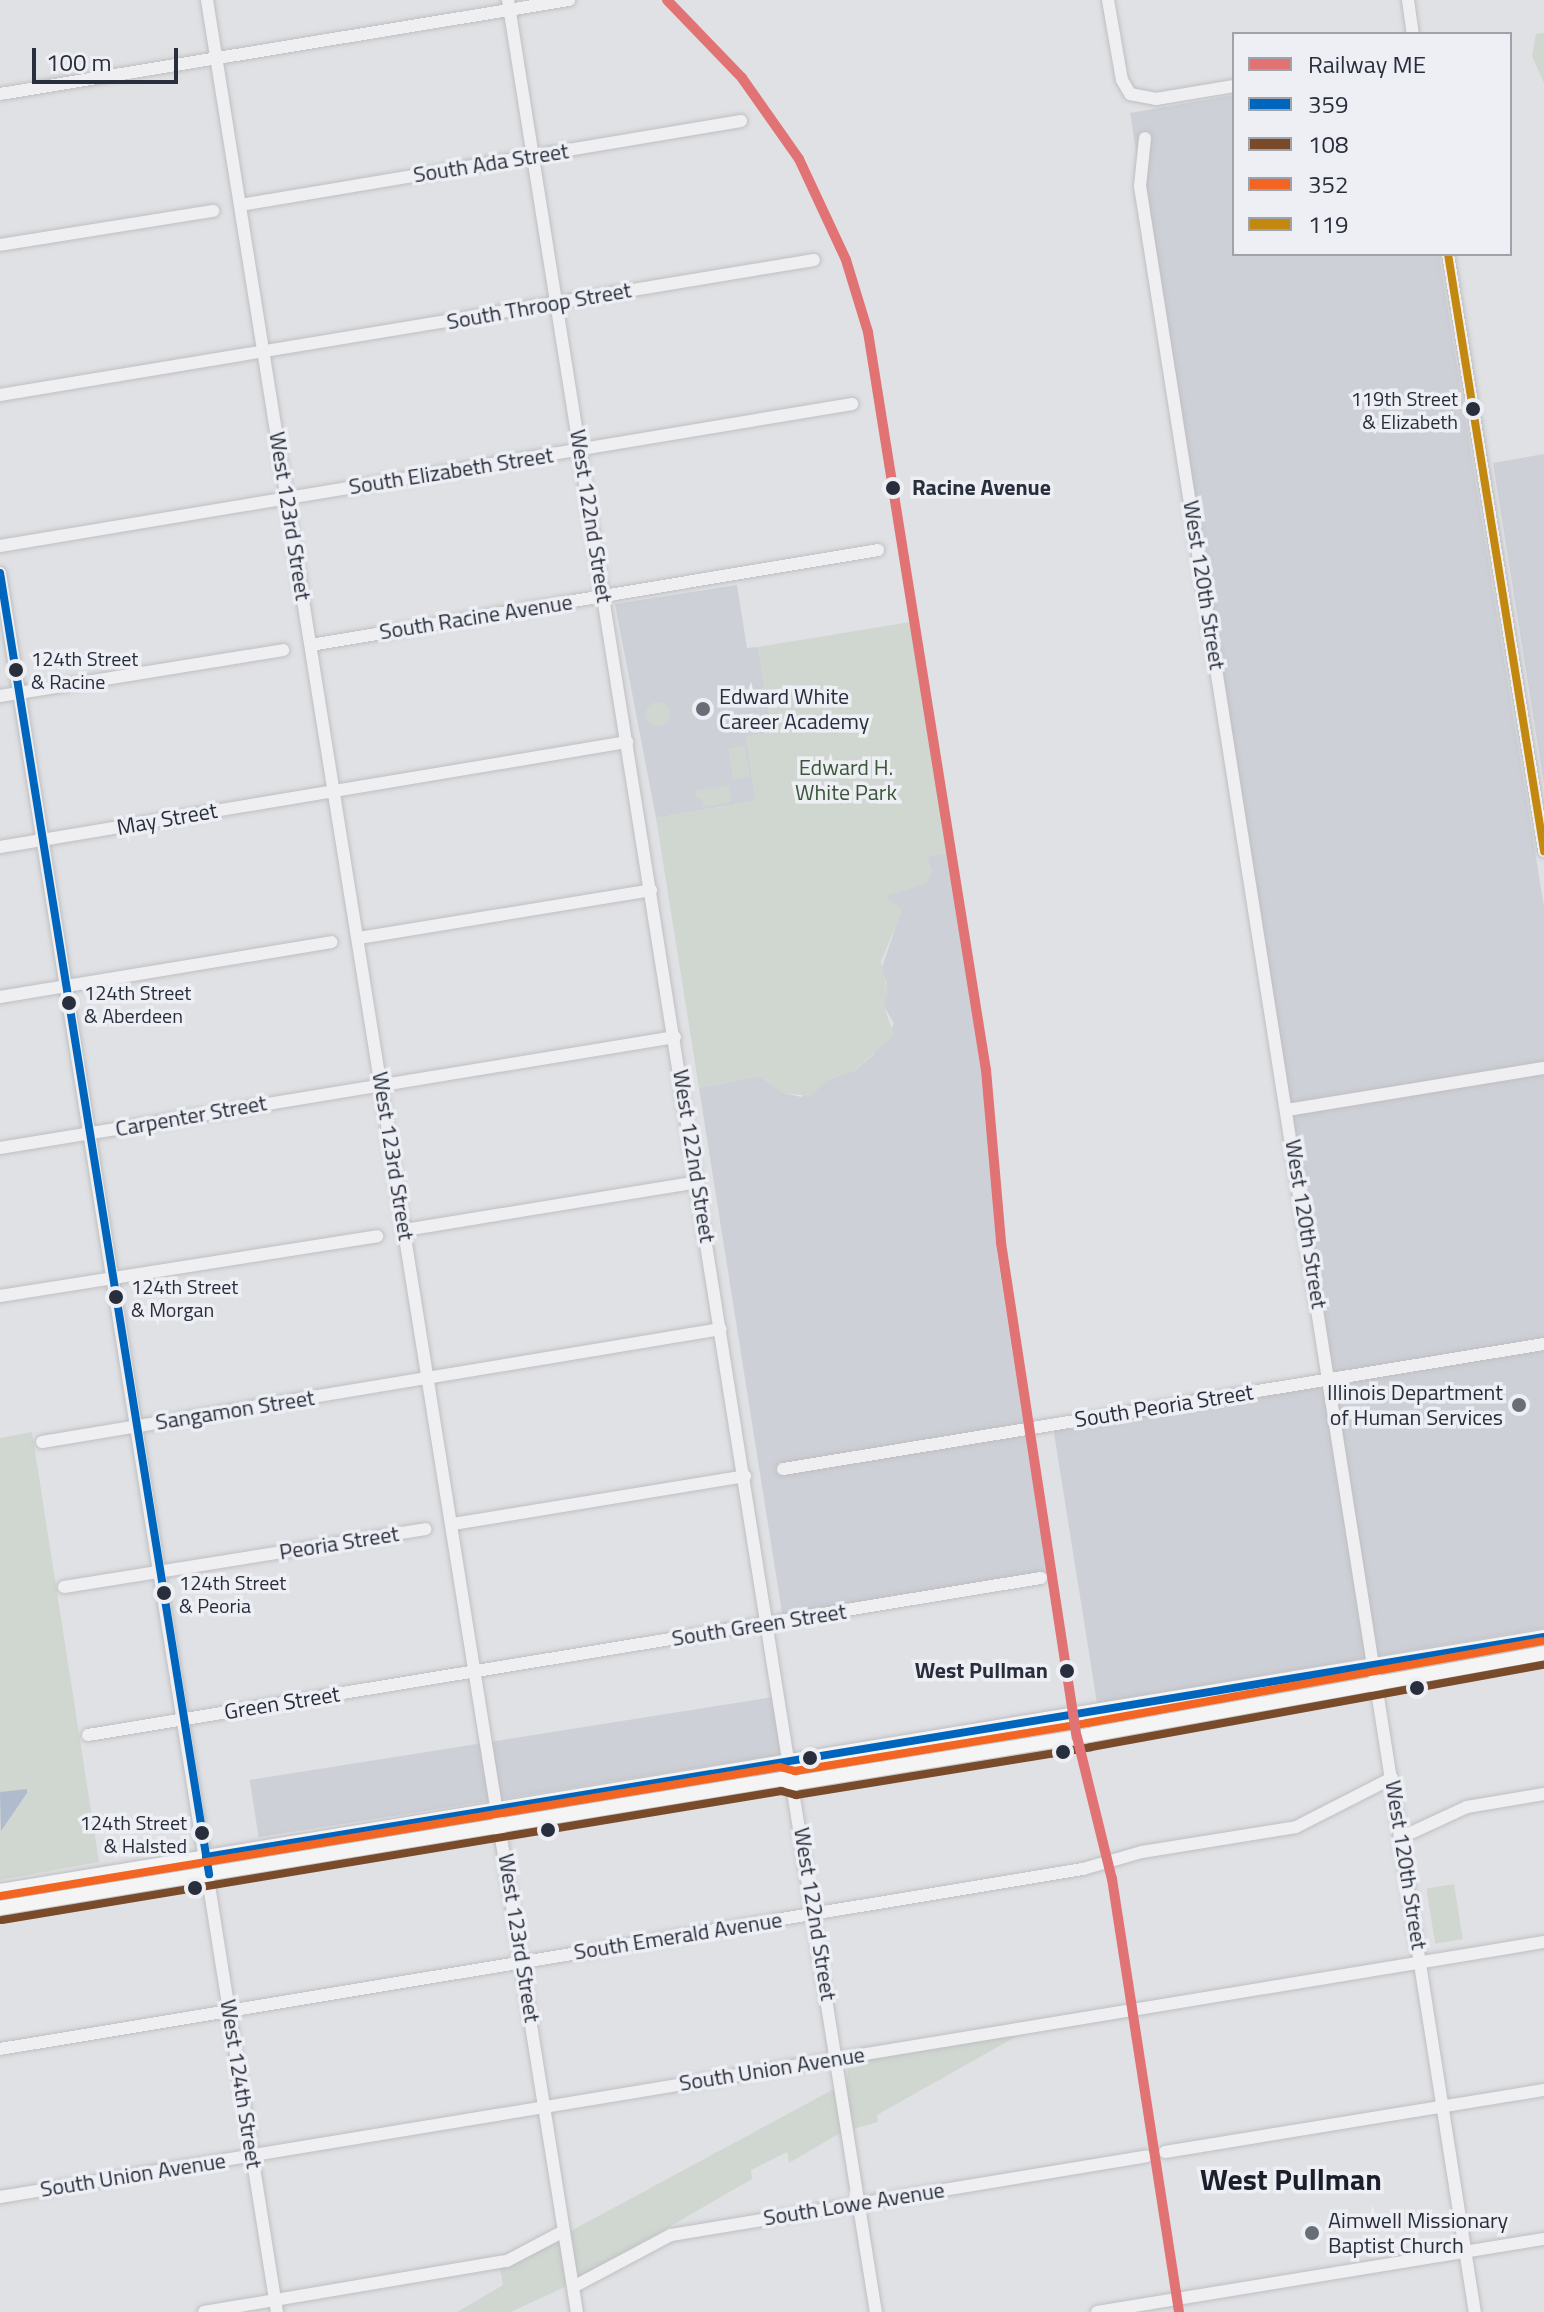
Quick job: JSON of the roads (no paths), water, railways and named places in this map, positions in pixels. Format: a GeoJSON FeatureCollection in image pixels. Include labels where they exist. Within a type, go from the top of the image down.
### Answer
{"type":"FeatureCollection","features":[{"type":"Feature","properties":{"kind":"main road"},"geometry":{"type":"LineString","coordinates":[[0,1908],[782,1779],[794,1783],[1319,1696],[1376,1673],[1544,1637]]}},
{"type":"Feature","properties":{"kind":"main road"},"geometry":{"type":"LineString","coordinates":[[0,1891],[791,1762],[1376,1673],[1544,1653]]}},
{"type":"Feature","properties":{"kind":"street","name":"West 123rd Street"},"geometry":{"type":"LineString","coordinates":[[207,0],[577,2312]]}},
{"type":"Feature","properties":{"kind":"street"},"geometry":{"type":"LineString","coordinates":[[0,94],[217,59],[509,5],[569,0]]}},
{"type":"Feature","properties":{"kind":"street"},"geometry":{"type":"LineString","coordinates":[[1108,0],[1122,80],[1130,94],[1145,99],[1232,86]]}},
{"type":"Feature","properties":{"kind":"street"},"geometry":{"type":"LineString","coordinates":[[1408,0],[1413,32]]}},
{"type":"Feature","properties":{"kind":"street","name":"West 122nd Street"},"geometry":{"type":"LineString","coordinates":[[509,5],[769,1623],[876,2312]]}},
{"type":"Feature","properties":{"kind":"street","name":"South Ada Street"},"geometry":{"type":"LineString","coordinates":[[240,205],[741,121]]}},
{"type":"Feature","properties":{"kind":"street","name":"West 120th Street"},"geometry":{"type":"LineString","coordinates":[[1145,138],[1140,186],[1331,1379],[1475,2312]]}},
{"type":"Feature","properties":{"kind":"street"},"geometry":{"type":"LineString","coordinates":[[0,245],[213,211]]}},
{"type":"Feature","properties":{"kind":"street"},"geometry":{"type":"LineString","coordinates":[[1448,256],[1544,851]]}},
{"type":"Feature","properties":{"kind":"street","name":"South Throop Street"},"geometry":{"type":"LineString","coordinates":[[0,395],[814,260]]}},
{"type":"Feature","properties":{"kind":"street","name":"South Elizabeth Street"},"geometry":{"type":"LineString","coordinates":[[0,546],[852,404]]}},
{"type":"Feature","properties":{"kind":"street","name":"South Racine Avenue"},"geometry":{"type":"LineString","coordinates":[[311,645],[878,550]]}},
{"type":"Feature","properties":{"kind":"street","name":"West 124th Street"},"geometry":{"type":"LineString","coordinates":[[0,573],[276,2306]]}},
{"type":"Feature","properties":{"kind":"street"},"geometry":{"type":"LineString","coordinates":[[0,696],[283,650]]}},
{"type":"Feature","properties":{"kind":"street","name":"May Street"},"geometry":{"type":"LineString","coordinates":[[0,847],[627,742]]}},
{"type":"Feature","properties":{"kind":"street"},"geometry":{"type":"LineString","coordinates":[[359,938],[651,890]]}},
{"type":"Feature","properties":{"kind":"street"},"geometry":{"type":"LineString","coordinates":[[0,997],[331,942]]}},
{"type":"Feature","properties":{"kind":"street","name":"Carpenter Street"},"geometry":{"type":"LineString","coordinates":[[0,1148],[675,1037]]}},
{"type":"Feature","properties":{"kind":"street"},"geometry":{"type":"LineString","coordinates":[[1287,1110],[1544,1068]]}},
{"type":"Feature","properties":{"kind":"street"},"geometry":{"type":"LineString","coordinates":[[405,1230],[698,1182]]}},
{"type":"Feature","properties":{"kind":"street"},"geometry":{"type":"LineString","coordinates":[[0,1296],[377,1236]]}},
{"type":"Feature","properties":{"kind":"street","name":"Sangamon Street"},"geometry":{"type":"LineString","coordinates":[[42,1442],[721,1329]]}},
{"type":"Feature","properties":{"kind":"street","name":"South Peoria Street"},"geometry":{"type":"LineString","coordinates":[[783,1469],[1544,1344]]}},
{"type":"Feature","properties":{"kind":"street"},"geometry":{"type":"LineString","coordinates":[[453,1524],[745,1476]]}},
{"type":"Feature","properties":{"kind":"street","name":"Peoria Street"},"geometry":{"type":"LineString","coordinates":[[64,1587],[425,1529]]}},
{"type":"Feature","properties":{"kind":"street","name":"South Green Street"},"geometry":{"type":"LineString","coordinates":[[476,1671],[1041,1578]]}},
{"type":"Feature","properties":{"kind":"street","name":"Green Street"},"geometry":{"type":"LineString","coordinates":[[88,1735],[476,1671]]}},
{"type":"Feature","properties":{"kind":"street","name":"South Emerald Avenue"},"geometry":{"type":"LineString","coordinates":[[0,2049],[814,1914],[1296,1827],[1392,1778]]}},
{"type":"Feature","properties":{"kind":"street"},"geometry":{"type":"LineString","coordinates":[[1402,1837],[1467,1807],[1544,1794]]}},
{"type":"Feature","properties":{"kind":"street","name":"South Union Avenue"},"geometry":{"type":"LineString","coordinates":[[0,2197],[1544,1942]]}},
{"type":"Feature","properties":{"kind":"street"},"geometry":{"type":"LineString","coordinates":[[1165,2152],[1544,2090]]}},
{"type":"Feature","properties":{"kind":"street","name":"South Lowe Avenue"},"geometry":{"type":"LineString","coordinates":[[573,2287],[671,2235],[1146,2156]]}},
{"type":"Feature","properties":{"kind":"street"},"geometry":{"type":"LineString","coordinates":[[204,2312],[276,2306],[507,2261],[564,2231]]}},
{"type":"Feature","properties":{"kind":"street"},"geometry":{"type":"LineString","coordinates":[[1097,2312],[1544,2239]]}},
{"type":"Feature","properties":{"kind":"water"},"geometry":{"type":"Polygon","coordinates":[[[27,1789],[27,1793],[1,1831],[0,1792],[27,1789]]]}},
{"type":"Feature","properties":{"kind":"rail line","name":"ME"},"geometry":{"type":"LineString","coordinates":[[667,0],[742,78],[799,159],[846,260],[868,332],[986,1070],[1001,1243],[1077,1737],[1112,1879],[1179,2312]]}},
{"type":"Feature","properties":{"kind":"place","name":"119th Street & Elizabeth"},"geometry":{"type":"Point","coordinates":[1473,409]}},
{"type":"Feature","properties":{"kind":"place","name":"Racine Avenue"},"geometry":{"type":"Point","coordinates":[893,488]}},
{"type":"Feature","properties":{"kind":"place","name":"124th Street & Racine"},"geometry":{"type":"Point","coordinates":[16,670]}},
{"type":"Feature","properties":{"kind":"place","name":"Edward White Career Academy"},"geometry":{"type":"Point","coordinates":[703,709]}},
{"type":"Feature","properties":{"kind":"place","name":"124th Street & Aberdeen"},"geometry":{"type":"Point","coordinates":[69,1003]}},
{"type":"Feature","properties":{"kind":"place","name":"124th Street & Morgan"},"geometry":{"type":"Point","coordinates":[116,1297]}},
{"type":"Feature","properties":{"kind":"place","name":"Illinois Department of Human Services"},"geometry":{"type":"Point","coordinates":[1519,1405]}},
{"type":"Feature","properties":{"kind":"place","name":"124th Street & Peoria"},"geometry":{"type":"Point","coordinates":[164,1593]}},
{"type":"Feature","properties":{"kind":"place","name":"West Pullman"},"geometry":{"type":"Point","coordinates":[1067,1671]}},
{"type":"Feature","properties":{"kind":"place","name":"124th Street & Halsted"},"geometry":{"type":"Point","coordinates":[202,1833]}},
{"type":"Feature","properties":{"kind":"place","name":"Aimwell Missionary Baptist Church"},"geometry":{"type":"Point","coordinates":[1312,2233]}},
{"type":"Feature","properties":{"kind":"district","name":"West Pullman"},"geometry":{"type":"Point","coordinates":[1291,2179]}},
{"type":"Feature","properties":{"kind":"park label","name":"Edward H. White Park"},"geometry":{"type":"Point","coordinates":[846,780]}}]}
